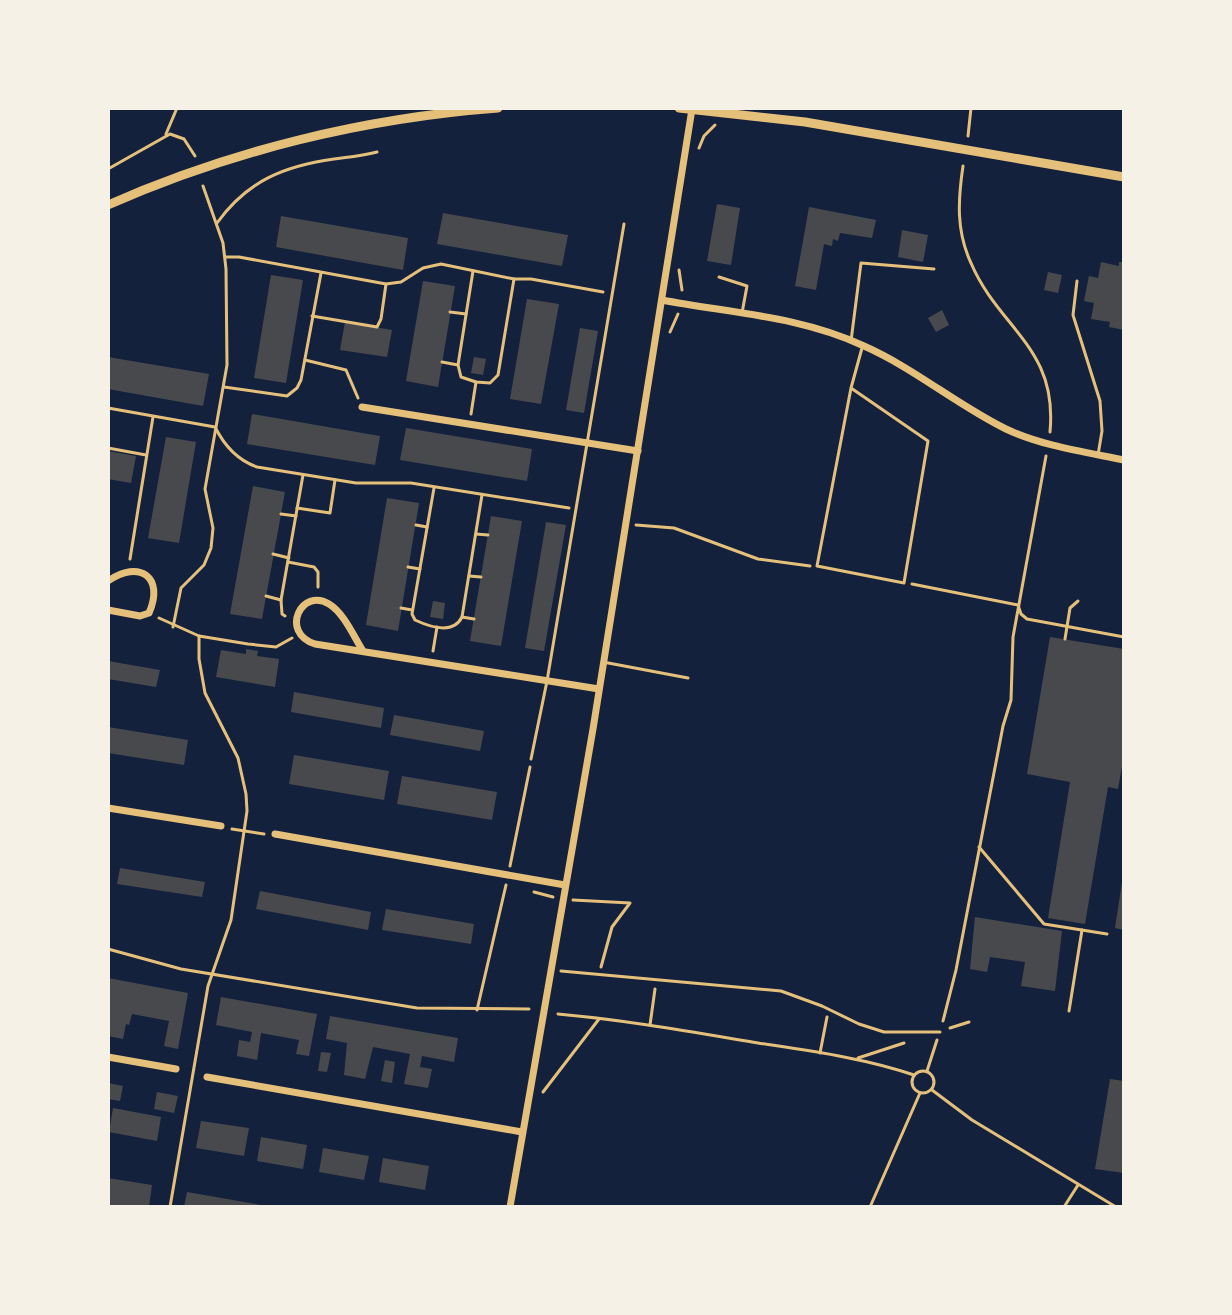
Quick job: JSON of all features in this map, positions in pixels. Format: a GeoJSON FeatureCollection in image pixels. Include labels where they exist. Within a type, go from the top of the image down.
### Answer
{"type":"FeatureCollection","features":[{"type":"Feature","properties":{"kind":"street"},"geometry":{"type":"LineString","coordinates":[[108,205],[174,178],[277,146],[406,119],[498,108]]}},
{"type":"Feature","properties":{"kind":"street"},"geometry":{"type":"LineString","coordinates":[[679,108],[805,122],[1124,177]]}},
{"type":"Feature","properties":{"kind":"street"},"geometry":{"type":"LineString","coordinates":[[509,1204],[599,689],[692,109]]}},
{"type":"Feature","properties":{"kind":"street"},"geometry":{"type":"LineString","coordinates":[[662,300],[788,321],[863,345],[1006,429],[1049,443],[1124,460]]}},
{"type":"Feature","properties":{"kind":"street"},"geometry":{"type":"LineString","coordinates":[[362,407],[638,451]]}},
{"type":"Feature","properties":{"kind":"street"},"geometry":{"type":"LineString","coordinates":[[108,581],[132,569],[147,575],[153,585],[149,613],[140,616],[108,610]]}},
{"type":"Feature","properties":{"kind":"street"},"geometry":{"type":"LineString","coordinates":[[363,651],[338,612],[329,604],[318,600],[302,607],[297,630],[305,641],[315,644],[599,689]]}},
{"type":"Feature","properties":{"kind":"street"},"geometry":{"type":"LineString","coordinates":[[108,808],[221,826]]}},
{"type":"Feature","properties":{"kind":"street"},"geometry":{"type":"LineString","coordinates":[[275,834],[565,885]]}},
{"type":"Feature","properties":{"kind":"street"},"geometry":{"type":"LineString","coordinates":[[108,1057],[176,1069]]}},
{"type":"Feature","properties":{"kind":"street"},"geometry":{"type":"LineString","coordinates":[[207,1077],[522,1132]]}},
{"type":"Feature","properties":{"kind":"lane"},"geometry":{"type":"LineString","coordinates":[[531,759],[547,681],[624,224]]}},
{"type":"Feature","properties":{"kind":"lane"},"geometry":{"type":"LineString","coordinates":[[851,341],[861,263],[934,269]]}},
{"type":"Feature","properties":{"kind":"lane"},"geometry":{"type":"LineString","coordinates":[[719,277],[747,286],[742,313]]}},
{"type":"Feature","properties":{"kind":"lane"},"geometry":{"type":"LineString","coordinates":[[1077,281],[1073,315],[1100,401],[1102,431],[1098,455]]}},
{"type":"Feature","properties":{"kind":"lane"},"geometry":{"type":"LineString","coordinates":[[851,388],[928,441],[904,583],[817,566],[851,388],[863,345]]}},
{"type":"Feature","properties":{"kind":"lane"},"geometry":{"type":"LineString","coordinates":[[603,662],[688,678]]}},
{"type":"Feature","properties":{"kind":"lane"},"geometry":{"type":"LineString","coordinates":[[561,971],[781,991],[884,1032],[940,1032]]}},
{"type":"Feature","properties":{"kind":"path"},"geometry":{"type":"LineString","coordinates":[[166,135],[177,108]]}},
{"type":"Feature","properties":{"kind":"path"},"geometry":{"type":"LineString","coordinates":[[968,138],[971,108]]}},
{"type":"Feature","properties":{"kind":"path"},"geometry":{"type":"LineString","coordinates":[[108,169],[166,135],[174,134],[184,139],[195,156]]}},
{"type":"Feature","properties":{"kind":"path"},"geometry":{"type":"LineString","coordinates":[[217,223],[239,195],[267,178],[303,165],[358,158],[377,152]]}},
{"type":"Feature","properties":{"kind":"path"},"geometry":{"type":"LineString","coordinates":[[927,1071],[956,970],[1003,726],[1011,700],[1013,637],[1051,424],[1046,385],[1037,359],[1023,336],[989,295],[970,262],[958,212],[963,166]]}},
{"type":"Feature","properties":{"kind":"path"},"geometry":{"type":"LineString","coordinates":[[173,627],[182,584],[204,565],[211,548],[213,528],[205,489],[224,387],[227,341],[225,257],[217,223],[203,186]]}},
{"type":"Feature","properties":{"kind":"path"},"geometry":{"type":"LineString","coordinates":[[225,257],[386,284],[401,282],[431,265],[455,266],[514,279],[531,279],[612,293]]}},
{"type":"Feature","properties":{"kind":"path"},"geometry":{"type":"LineString","coordinates":[[473,271],[458,365],[461,377],[476,382],[490,383],[498,375],[514,279]]}},
{"type":"Feature","properties":{"kind":"path"},"geometry":{"type":"LineString","coordinates":[[224,387],[270,395],[290,395],[300,384],[321,273]]}},
{"type":"Feature","properties":{"kind":"path"},"geometry":{"type":"LineString","coordinates":[[312,316],[377,327],[386,284]]}},
{"type":"Feature","properties":{"kind":"path"},"geometry":{"type":"LineString","coordinates":[[450,312],[466,314]]}},
{"type":"Feature","properties":{"kind":"path"},"geometry":{"type":"LineString","coordinates":[[305,360],[319,366],[346,370],[362,407]]}},
{"type":"Feature","properties":{"kind":"path"},"geometry":{"type":"LineString","coordinates":[[442,362],[458,365]]}},
{"type":"Feature","properties":{"kind":"path"},"geometry":{"type":"LineString","coordinates":[[469,424],[476,382]]}},
{"type":"Feature","properties":{"kind":"path"},"geometry":{"type":"LineString","coordinates":[[108,408],[215,427],[224,442],[243,461],[257,467],[335,480],[365,483],[394,481],[576,509]]}},
{"type":"Feature","properties":{"kind":"path"},"geometry":{"type":"LineString","coordinates":[[132,569],[130,560],[153,417]]}},
{"type":"Feature","properties":{"kind":"path"},"geometry":{"type":"LineString","coordinates":[[108,448],[146,455]]}},
{"type":"Feature","properties":{"kind":"path"},"geometry":{"type":"LineString","coordinates":[[149,613],[173,627],[199,636],[276,647],[297,630],[282,614],[281,600],[303,475]]}},
{"type":"Feature","properties":{"kind":"path"},"geometry":{"type":"LineString","coordinates":[[297,508],[330,513],[335,480]]}},
{"type":"Feature","properties":{"kind":"path"},"geometry":{"type":"LineString","coordinates":[[434,487],[412,610],[415,620],[437,627],[453,627],[459,624],[462,617],[482,495]]}},
{"type":"Feature","properties":{"kind":"path"},"geometry":{"type":"LineString","coordinates":[[281,514],[296,516]]}},
{"type":"Feature","properties":{"kind":"path"},"geometry":{"type":"LineString","coordinates":[[416,525],[427,527]]}},
{"type":"Feature","properties":{"kind":"path"},"geometry":{"type":"LineString","coordinates":[[636,525],[674,528],[758,559],[817,566]]}},
{"type":"Feature","properties":{"kind":"path"},"geometry":{"type":"LineString","coordinates":[[476,534],[488,535]]}},
{"type":"Feature","properties":{"kind":"path"},"geometry":{"type":"LineString","coordinates":[[273,554],[314,567],[318,572],[318,600]]}},
{"type":"Feature","properties":{"kind":"path"},"geometry":{"type":"LineString","coordinates":[[408,567],[420,569]]}},
{"type":"Feature","properties":{"kind":"path"},"geometry":{"type":"LineString","coordinates":[[469,576],[481,577]]}},
{"type":"Feature","properties":{"kind":"path"},"geometry":{"type":"LineString","coordinates":[[904,583],[1018,605]]}},
{"type":"Feature","properties":{"kind":"path"},"geometry":{"type":"LineString","coordinates":[[266,596],[281,600]]}},
{"type":"Feature","properties":{"kind":"path"},"geometry":{"type":"LineString","coordinates":[[1065,639],[1070,608],[1078,601]]}},
{"type":"Feature","properties":{"kind":"path"},"geometry":{"type":"LineString","coordinates":[[1018,605],[1027,619],[1124,637]]}},
{"type":"Feature","properties":{"kind":"path"},"geometry":{"type":"LineString","coordinates":[[401,608],[412,610]]}},
{"type":"Feature","properties":{"kind":"path"},"geometry":{"type":"LineString","coordinates":[[462,617],[474,619]]}},
{"type":"Feature","properties":{"kind":"path"},"geometry":{"type":"LineString","coordinates":[[432,662],[437,627]]}},
{"type":"Feature","properties":{"kind":"path"},"geometry":{"type":"LineString","coordinates":[[170,1207],[208,986],[231,920],[247,806],[244,779],[231,743],[205,693],[199,659],[199,636]]}},
{"type":"Feature","properties":{"kind":"path"},"geometry":{"type":"LineString","coordinates":[[477,1010],[531,759]]}},
{"type":"Feature","properties":{"kind":"path"},"geometry":{"type":"LineString","coordinates":[[221,826],[275,834]]}},
{"type":"Feature","properties":{"kind":"path"},"geometry":{"type":"LineString","coordinates":[[979,847],[1044,924],[1107,934]]}},
{"type":"Feature","properties":{"kind":"path"},"geometry":{"type":"LineString","coordinates":[[563,899],[630,903],[612,927],[599,974]]}},
{"type":"Feature","properties":{"kind":"path"},"geometry":{"type":"LineString","coordinates":[[1069,1011],[1082,930]]}},
{"type":"Feature","properties":{"kind":"path"},"geometry":{"type":"LineString","coordinates":[[108,949],[213,975],[417,1008],[529,1009]]}},
{"type":"Feature","properties":{"kind":"path"},"geometry":{"type":"LineString","coordinates":[[650,1025],[657,978]]}},
{"type":"Feature","properties":{"kind":"path"},"geometry":{"type":"LineString","coordinates":[[820,1053],[829,1010]]}},
{"type":"Feature","properties":{"kind":"path"},"geometry":{"type":"LineString","coordinates":[[558,1014],[650,1025],[820,1053],[914,1075]]}},
{"type":"Feature","properties":{"kind":"path"},"geometry":{"type":"LineString","coordinates":[[540,1095],[601,1018]]}},
{"type":"Feature","properties":{"kind":"path"},"geometry":{"type":"LineString","coordinates":[[940,1032],[969,1022]]}},
{"type":"Feature","properties":{"kind":"path"},"geometry":{"type":"LineString","coordinates":[[855,1059],[905,1043]]}},
{"type":"Feature","properties":{"kind":"path"},"geometry":{"type":"LineString","coordinates":[[176,1069],[192,1073]]}},
{"type":"Feature","properties":{"kind":"path"},"geometry":{"type":"LineString","coordinates":[[920,1093],[912,1085],[914,1075],[920,1071],[927,1071],[935,1079],[932,1090]]}},
{"type":"Feature","properties":{"kind":"path"},"geometry":{"type":"LineString","coordinates":[[920,1093],[932,1090]]}},
{"type":"Feature","properties":{"kind":"path"},"geometry":{"type":"LineString","coordinates":[[932,1090],[972,1120],[1116,1207]]}},
{"type":"Feature","properties":{"kind":"path"},"geometry":{"type":"LineString","coordinates":[[870,1207],[920,1093]]}},
{"type":"Feature","properties":{"kind":"path"},"geometry":{"type":"LineString","coordinates":[[1064,1207],[1078,1185]]}},
{"type":"Feature","properties":{"kind":"building"},"geometry":{"type":"Polygon","coordinates":[[[717,204],[740,208],[731,265],[707,261],[717,204]]]}},
{"type":"Feature","properties":{"kind":"building"},"geometry":{"type":"Polygon","coordinates":[[[809,207],[876,220],[872,238],[840,233],[838,241],[833,239],[832,246],[824,244],[816,290],[795,286],[809,207]]]}},
{"type":"Feature","properties":{"kind":"building"},"geometry":{"type":"Polygon","coordinates":[[[443,213],[568,235],[562,266],[437,244],[443,213]]]}},
{"type":"Feature","properties":{"kind":"building"},"geometry":{"type":"Polygon","coordinates":[[[281,216],[408,238],[403,270],[276,247],[281,216]]]}},
{"type":"Feature","properties":{"kind":"building"},"geometry":{"type":"Polygon","coordinates":[[[902,230],[928,235],[923,262],[898,257],[902,230]]]}},
{"type":"Feature","properties":{"kind":"building"},"geometry":{"type":"Polygon","coordinates":[[[1101,262],[1119,266],[1119,262],[1124,262],[1124,330],[1109,327],[1110,322],[1091,319],[1094,303],[1084,301],[1089,276],[1098,278],[1101,262]]]}},
{"type":"Feature","properties":{"kind":"building"},"geometry":{"type":"Polygon","coordinates":[[[1048,272],[1062,275],[1058,293],[1044,290],[1048,272]]]}},
{"type":"Feature","properties":{"kind":"building"},"geometry":{"type":"Polygon","coordinates":[[[271,275],[303,280],[286,383],[254,378],[271,275]]]}},
{"type":"Feature","properties":{"kind":"building"},"geometry":{"type":"Polygon","coordinates":[[[423,281],[455,286],[438,387],[406,381],[423,281]]]}},
{"type":"Feature","properties":{"kind":"building"},"geometry":{"type":"Polygon","coordinates":[[[527,299],[559,304],[541,404],[510,399],[527,299]]]}},
{"type":"Feature","properties":{"kind":"building"},"geometry":{"type":"Polygon","coordinates":[[[942,310],[949,325],[936,332],[928,318],[942,310]]]}},
{"type":"Feature","properties":{"kind":"building"},"geometry":{"type":"Polygon","coordinates":[[[345,322],[392,330],[387,357],[340,350],[345,322]]]}},
{"type":"Feature","properties":{"kind":"building"},"geometry":{"type":"Polygon","coordinates":[[[580,328],[598,331],[584,413],[566,410],[580,328]]]}},
{"type":"Feature","properties":{"kind":"building"},"geometry":{"type":"Polygon","coordinates":[[[108,357],[209,374],[203,406],[108,389],[108,357]]]}},
{"type":"Feature","properties":{"kind":"building"},"geometry":{"type":"Polygon","coordinates":[[[474,357],[486,359],[483,375],[471,373],[474,357]]]}},
{"type":"Feature","properties":{"kind":"building"},"geometry":{"type":"Polygon","coordinates":[[[252,414],[380,436],[375,465],[247,444],[252,414]]]}},
{"type":"Feature","properties":{"kind":"building"},"geometry":{"type":"Polygon","coordinates":[[[406,428],[532,449],[527,481],[400,460],[406,428]]]}},
{"type":"Feature","properties":{"kind":"building"},"geometry":{"type":"Polygon","coordinates":[[[166,437],[196,442],[179,543],[148,538],[166,437]]]}},
{"type":"Feature","properties":{"kind":"building"},"geometry":{"type":"Polygon","coordinates":[[[108,451],[136,456],[131,483],[108,479],[108,451]]]}},
{"type":"Feature","properties":{"kind":"building"},"geometry":{"type":"Polygon","coordinates":[[[253,486],[285,492],[262,619],[230,614],[253,486]]]}},
{"type":"Feature","properties":{"kind":"building"},"geometry":{"type":"Polygon","coordinates":[[[387,498],[419,503],[398,631],[366,625],[387,498]]]}},
{"type":"Feature","properties":{"kind":"building"},"geometry":{"type":"Polygon","coordinates":[[[491,516],[522,521],[501,646],[470,641],[491,516]]]}},
{"type":"Feature","properties":{"kind":"building"},"geometry":{"type":"Polygon","coordinates":[[[546,522],[566,525],[544,651],[525,648],[546,522]]]}},
{"type":"Feature","properties":{"kind":"building"},"geometry":{"type":"Polygon","coordinates":[[[433,601],[445,603],[443,619],[430,617],[433,601]]]}},
{"type":"Feature","properties":{"kind":"building"},"geometry":{"type":"Polygon","coordinates":[[[1050,637],[1124,649],[1124,755],[1118,789],[1108,787],[1085,924],[1048,918],[1070,782],[1027,774],[1050,637]]]}},
{"type":"Feature","properties":{"kind":"building"},"geometry":{"type":"Polygon","coordinates":[[[246,649],[258,651],[257,656],[279,659],[275,687],[216,677],[221,650],[246,654],[246,649]]]}},
{"type":"Feature","properties":{"kind":"building"},"geometry":{"type":"Polygon","coordinates":[[[108,661],[160,670],[156,687],[108,679],[108,661]]]}},
{"type":"Feature","properties":{"kind":"building"},"geometry":{"type":"Polygon","coordinates":[[[294,692],[384,708],[381,728],[291,712],[294,692]]]}},
{"type":"Feature","properties":{"kind":"building"},"geometry":{"type":"Polygon","coordinates":[[[394,715],[484,731],[480,751],[390,735],[394,715]]]}},
{"type":"Feature","properties":{"kind":"building"},"geometry":{"type":"Polygon","coordinates":[[[108,727],[188,740],[184,765],[108,753],[108,727]]]}},
{"type":"Feature","properties":{"kind":"building"},"geometry":{"type":"Polygon","coordinates":[[[294,755],[389,771],[384,800],[289,784],[294,755]]]}},
{"type":"Feature","properties":{"kind":"building"},"geometry":{"type":"Polygon","coordinates":[[[402,776],[497,792],[492,820],[397,804],[402,776]]]}},
{"type":"Feature","properties":{"kind":"building"},"geometry":{"type":"Polygon","coordinates":[[[120,868],[205,882],[202,897],[117,884],[120,868]]]}},
{"type":"Feature","properties":{"kind":"building"},"geometry":{"type":"Polygon","coordinates":[[[1124,882],[1124,930],[1115,928],[1124,882]]]}},
{"type":"Feature","properties":{"kind":"building"},"geometry":{"type":"Polygon","coordinates":[[[260,891],[371,912],[368,930],[256,909],[260,891]]]}},
{"type":"Feature","properties":{"kind":"building"},"geometry":{"type":"Polygon","coordinates":[[[386,909],[474,924],[471,944],[382,930],[386,909]]]}},
{"type":"Feature","properties":{"kind":"building"},"geometry":{"type":"Polygon","coordinates":[[[975,917],[1062,931],[1055,991],[1021,986],[1025,962],[990,957],[987,972],[970,969],[975,917]]]}},
{"type":"Feature","properties":{"kind":"building"},"geometry":{"type":"Polygon","coordinates":[[[108,978],[188,993],[178,1049],[164,1046],[169,1021],[132,1014],[123,1039],[108,1036],[108,978]]]}},
{"type":"Feature","properties":{"kind":"building"},"geometry":{"type":"Polygon","coordinates":[[[221,997],[317,1014],[309,1056],[296,1054],[299,1040],[261,1033],[257,1060],[237,1056],[239,1040],[250,1042],[252,1032],[216,1025],[221,997]]]}},
{"type":"Feature","properties":{"kind":"building"},"geometry":{"type":"Polygon","coordinates":[[[330,1016],[458,1038],[454,1062],[422,1056],[420,1067],[432,1069],[428,1088],[404,1084],[410,1054],[373,1047],[365,1079],[344,1075],[347,1043],[326,1039],[330,1016]]]}},
{"type":"Feature","properties":{"kind":"building"},"geometry":{"type":"Polygon","coordinates":[[[321,1052],[331,1053],[327,1072],[318,1071],[321,1052]]]}},
{"type":"Feature","properties":{"kind":"building"},"geometry":{"type":"Polygon","coordinates":[[[385,1060],[395,1062],[392,1083],[381,1081],[385,1060]]]}},
{"type":"Feature","properties":{"kind":"building"},"geometry":{"type":"Polygon","coordinates":[[[1110,1079],[1124,1081],[1124,1173],[1095,1169],[1110,1079]]]}},
{"type":"Feature","properties":{"kind":"building"},"geometry":{"type":"Polygon","coordinates":[[[108,1083],[123,1086],[120,1101],[108,1099],[108,1083]]]}},
{"type":"Feature","properties":{"kind":"building"},"geometry":{"type":"Polygon","coordinates":[[[157,1092],[178,1096],[174,1113],[154,1109],[157,1092]]]}},
{"type":"Feature","properties":{"kind":"building"},"geometry":{"type":"Polygon","coordinates":[[[113,1108],[161,1117],[157,1141],[109,1132],[113,1108]]]}},
{"type":"Feature","properties":{"kind":"building"},"geometry":{"type":"Polygon","coordinates":[[[201,1121],[249,1128],[244,1156],[196,1148],[201,1121]]]}},
{"type":"Feature","properties":{"kind":"building"},"geometry":{"type":"Polygon","coordinates":[[[261,1137],[307,1145],[303,1169],[257,1161],[261,1137]]]}},
{"type":"Feature","properties":{"kind":"building"},"geometry":{"type":"Polygon","coordinates":[[[323,1148],[369,1156],[364,1180],[319,1172],[323,1148]]]}},
{"type":"Feature","properties":{"kind":"building"},"geometry":{"type":"Polygon","coordinates":[[[383,1158],[429,1166],[425,1190],[379,1182],[383,1158]]]}},
{"type":"Feature","properties":{"kind":"building"},"geometry":{"type":"Polygon","coordinates":[[[108,1178],[152,1185],[149,1207],[108,1207],[108,1178]]]}},
{"type":"Feature","properties":{"kind":"building"},"geometry":{"type":"Polygon","coordinates":[[[187,1192],[261,1205],[261,1207],[184,1207],[187,1192]]]}}]}
